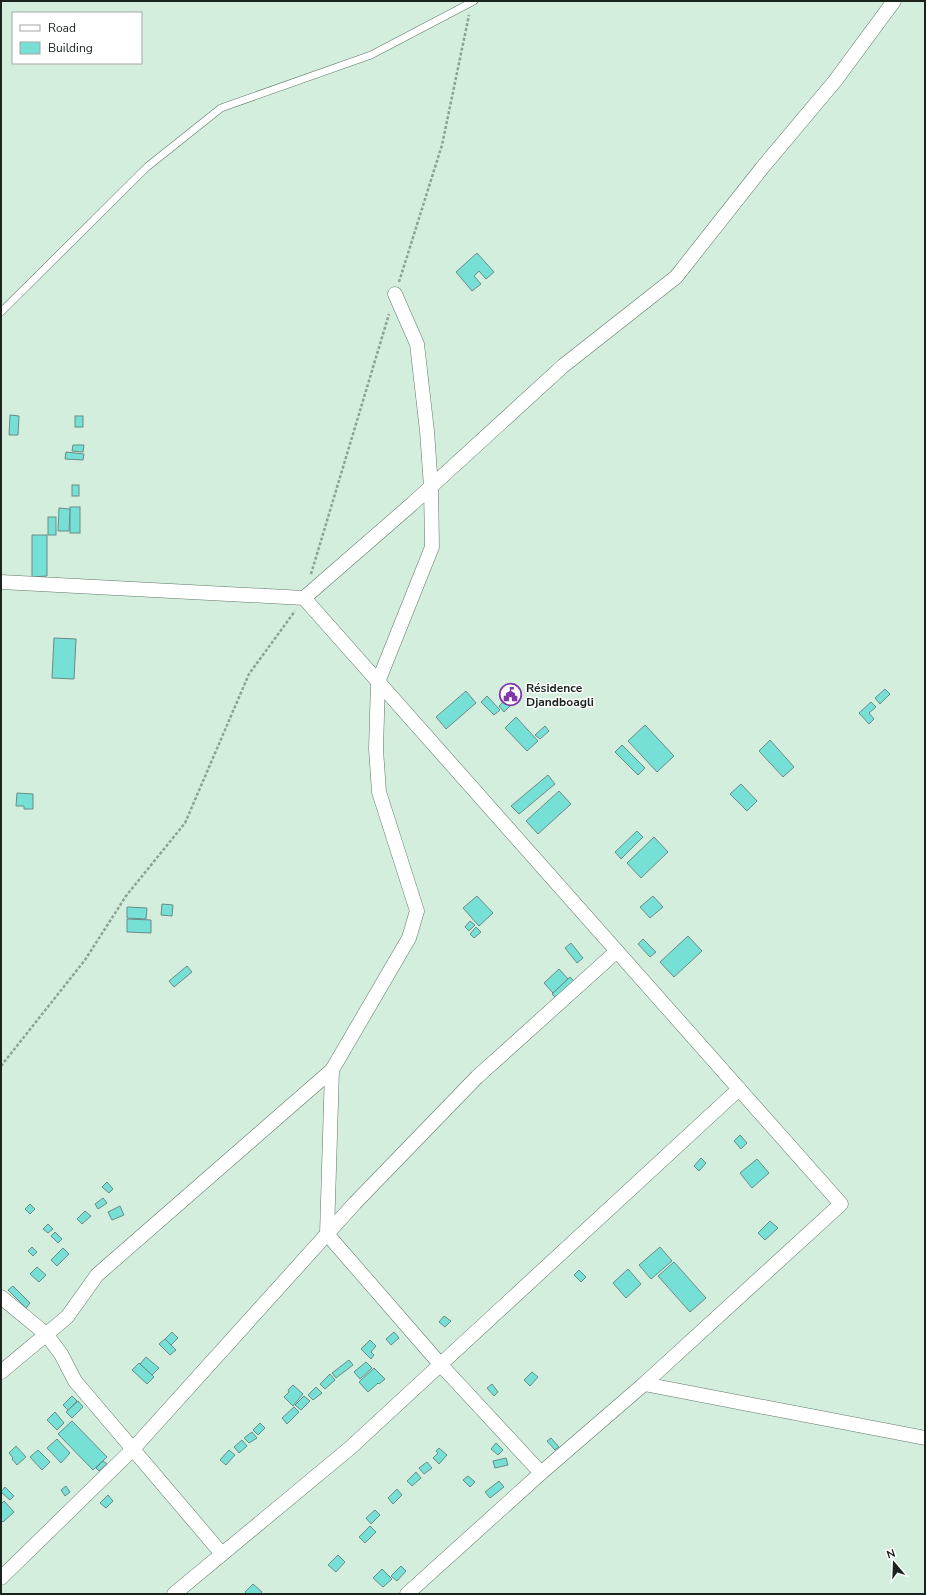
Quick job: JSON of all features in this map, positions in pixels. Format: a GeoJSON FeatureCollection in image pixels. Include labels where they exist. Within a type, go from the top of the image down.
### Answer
{"type":"FeatureCollection","features":[{"type":"Feature","properties":{"kind":"street"},"geometry":{"type":"LineString","coordinates":[[1,582],[304,598],[431,487],[563,366],[676,277],[762,168],[835,81],[894,1]]}},
{"type":"Feature","properties":{"kind":"street"},"geometry":{"type":"LineString","coordinates":[[1,1372],[67,1317],[97,1276],[332,1070],[409,938],[417,911],[379,792],[376,749],[378,682],[432,547],[431,487],[427,431],[417,344],[395,294]]}},
{"type":"Feature","properties":{"kind":"street"},"geometry":{"type":"LineString","coordinates":[[304,598],[841,1204],[644,1384],[541,1473],[407,1594]]}},
{"type":"Feature","properties":{"kind":"street"},"geometry":{"type":"LineString","coordinates":[[1,1578],[133,1449],[360,1197],[477,1077],[617,951]]}},
{"type":"Feature","properties":{"kind":"street"},"geometry":{"type":"LineString","coordinates":[[332,1070],[327,1234],[440,1364],[541,1473]]}},
{"type":"Feature","properties":{"kind":"street"},"geometry":{"type":"LineString","coordinates":[[174,1594],[350,1448],[739,1089]]}},
{"type":"Feature","properties":{"kind":"street"},"geometry":{"type":"LineString","coordinates":[[1,1297],[46,1334],[61,1354],[75,1381],[222,1554]]}},
{"type":"Feature","properties":{"kind":"street"},"geometry":{"type":"LineString","coordinates":[[644,1384],[925,1438]]}},
{"type":"Feature","properties":{"kind":"lane"},"geometry":{"type":"LineString","coordinates":[[1,312],[147,167],[221,108],[371,55],[473,2]]}},
{"type":"Feature","properties":{"kind":"path"},"geometry":{"type":"LineString","coordinates":[[311,575],[395,294],[442,145],[473,2]]}},
{"type":"Feature","properties":{"kind":"path"},"geometry":{"type":"LineString","coordinates":[[1,1066],[85,960],[126,896],[185,823],[249,674],[304,598]]}},
{"type":"Feature","properties":{"kind":"building"},"geometry":{"type":"Polygon","coordinates":[[[477,253],[494,272],[486,279],[479,271],[474,276],[481,284],[472,291],[456,272],[477,253]]]}},
{"type":"Feature","properties":{"kind":"building"},"geometry":{"type":"Polygon","coordinates":[[[10,415],[19,416],[18,435],[9,435],[10,415]]]}},
{"type":"Feature","properties":{"kind":"building"},"geometry":{"type":"Polygon","coordinates":[[[75,416],[83,416],[83,427],[75,427],[75,416]]]}},
{"type":"Feature","properties":{"kind":"building"},"geometry":{"type":"Polygon","coordinates":[[[73,445],[84,445],[83,452],[72,451],[73,445]]]}},
{"type":"Feature","properties":{"kind":"building"},"geometry":{"type":"Polygon","coordinates":[[[66,452],[84,454],[83,460],[65,459],[66,452]]]}},
{"type":"Feature","properties":{"kind":"building"},"geometry":{"type":"Polygon","coordinates":[[[72,485],[79,485],[79,496],[72,496],[72,485]]]}},
{"type":"Feature","properties":{"kind":"building"},"geometry":{"type":"Polygon","coordinates":[[[70,507],[80,507],[80,533],[70,533],[70,507]]]}},
{"type":"Feature","properties":{"kind":"building"},"geometry":{"type":"Polygon","coordinates":[[[59,508],[70,509],[69,531],[58,531],[59,508]]]}},
{"type":"Feature","properties":{"kind":"building"},"geometry":{"type":"Polygon","coordinates":[[[48,517],[56,517],[56,535],[48,535],[48,517]]]}},
{"type":"Feature","properties":{"kind":"building"},"geometry":{"type":"Polygon","coordinates":[[[32,535],[47,535],[47,576],[32,577],[32,535]]]}},
{"type":"Feature","properties":{"kind":"building"},"geometry":{"type":"Polygon","coordinates":[[[54,638],[76,639],[74,679],[52,678],[54,638]]]}},
{"type":"Feature","properties":{"kind":"building"},"geometry":{"type":"Polygon","coordinates":[[[885,689],[890,694],[880,704],[875,698],[885,689]]]}},
{"type":"Feature","properties":{"kind":"building"},"geometry":{"type":"Polygon","coordinates":[[[466,691],[476,703],[446,729],[436,717],[466,691]]]}},
{"type":"Feature","properties":{"kind":"building"},"geometry":{"type":"Polygon","coordinates":[[[487,696],[500,710],[494,715],[481,702],[487,696]]]}},
{"type":"Feature","properties":{"kind":"building"},"geometry":{"type":"Polygon","coordinates":[[[505,700],[510,706],[504,712],[499,706],[505,700]]]}},
{"type":"Feature","properties":{"kind":"building"},"geometry":{"type":"Polygon","coordinates":[[[871,702],[876,707],[869,713],[874,719],[869,724],[859,713],[871,702]]]}},
{"type":"Feature","properties":{"kind":"building"},"geometry":{"type":"Polygon","coordinates":[[[516,717],[538,741],[527,751],[505,728],[516,717]]]}},
{"type":"Feature","properties":{"kind":"building"},"geometry":{"type":"Polygon","coordinates":[[[645,725],[674,756],[657,772],[628,741],[645,725]]]}},
{"type":"Feature","properties":{"kind":"building"},"geometry":{"type":"Polygon","coordinates":[[[545,726],[549,731],[540,739],[535,735],[545,726]]]}},
{"type":"Feature","properties":{"kind":"building"},"geometry":{"type":"Polygon","coordinates":[[[770,740],[794,767],[783,777],[759,751],[770,740]]]}},
{"type":"Feature","properties":{"kind":"building"},"geometry":{"type":"Polygon","coordinates":[[[622,745],[645,768],[638,775],[615,752],[622,745]]]}},
{"type":"Feature","properties":{"kind":"building"},"geometry":{"type":"Polygon","coordinates":[[[548,775],[555,784],[519,814],[511,806],[548,775]]]}},
{"type":"Feature","properties":{"kind":"building"},"geometry":{"type":"Polygon","coordinates":[[[741,784],[757,801],[747,811],[730,794],[741,784]]]}},
{"type":"Feature","properties":{"kind":"building"},"geometry":{"type":"Polygon","coordinates":[[[559,791],[571,804],[538,834],[526,821],[559,791]]]}},
{"type":"Feature","properties":{"kind":"building"},"geometry":{"type":"Polygon","coordinates":[[[17,793],[33,794],[33,809],[24,809],[24,806],[16,806],[17,793]]]}},
{"type":"Feature","properties":{"kind":"building"},"geometry":{"type":"Polygon","coordinates":[[[637,831],[643,837],[621,859],[615,852],[637,831]]]}},
{"type":"Feature","properties":{"kind":"building"},"geometry":{"type":"Polygon","coordinates":[[[654,837],[668,852],[641,878],[627,863],[654,837]]]}},
{"type":"Feature","properties":{"kind":"building"},"geometry":{"type":"Polygon","coordinates":[[[477,896],[493,913],[479,926],[463,908],[477,896]]]}},
{"type":"Feature","properties":{"kind":"building"},"geometry":{"type":"Polygon","coordinates":[[[653,896],[663,907],[650,918],[640,907],[653,896]]]}},
{"type":"Feature","properties":{"kind":"building"},"geometry":{"type":"Polygon","coordinates":[[[162,904],[173,905],[172,916],[161,915],[162,904]]]}},
{"type":"Feature","properties":{"kind":"building"},"geometry":{"type":"Polygon","coordinates":[[[127,907],[147,908],[146,919],[127,918],[127,907]]]}},
{"type":"Feature","properties":{"kind":"building"},"geometry":{"type":"Polygon","coordinates":[[[127,919],[151,920],[151,933],[127,932],[127,919]]]}},
{"type":"Feature","properties":{"kind":"building"},"geometry":{"type":"Polygon","coordinates":[[[470,921],[475,925],[469,931],[465,927],[470,921]]]}},
{"type":"Feature","properties":{"kind":"building"},"geometry":{"type":"Polygon","coordinates":[[[476,927],[481,932],[474,938],[470,934],[476,927]]]}},
{"type":"Feature","properties":{"kind":"building"},"geometry":{"type":"Polygon","coordinates":[[[688,936],[702,951],[674,977],[660,962],[688,936]]]}},
{"type":"Feature","properties":{"kind":"building"},"geometry":{"type":"Polygon","coordinates":[[[643,939],[656,952],[650,957],[638,944],[643,939]]]}},
{"type":"Feature","properties":{"kind":"building"},"geometry":{"type":"Polygon","coordinates":[[[571,943],[583,958],[577,963],[565,948],[571,943]]]}},
{"type":"Feature","properties":{"kind":"building"},"geometry":{"type":"Polygon","coordinates":[[[187,966],[192,972],[174,987],[169,981],[187,966]]]}},
{"type":"Feature","properties":{"kind":"building"},"geometry":{"type":"Polygon","coordinates":[[[559,969],[568,979],[553,993],[544,983],[559,969]]]}},
{"type":"Feature","properties":{"kind":"building"},"geometry":{"type":"Polygon","coordinates":[[[570,977],[577,984],[559,1001],[552,994],[570,977]]]}},
{"type":"Feature","properties":{"kind":"building"},"geometry":{"type":"Polygon","coordinates":[[[740,1135],[747,1143],[741,1149],[734,1141],[740,1135]]]}},
{"type":"Feature","properties":{"kind":"building"},"geometry":{"type":"Polygon","coordinates":[[[701,1158],[706,1163],[699,1171],[694,1166],[701,1158]]]}},
{"type":"Feature","properties":{"kind":"building"},"geometry":{"type":"Polygon","coordinates":[[[757,1159],[769,1173],[752,1188],[740,1173],[757,1159]]]}},
{"type":"Feature","properties":{"kind":"building"},"geometry":{"type":"Polygon","coordinates":[[[107,1182],[113,1189],[109,1193],[102,1187],[107,1182]]]}},
{"type":"Feature","properties":{"kind":"building"},"geometry":{"type":"Polygon","coordinates":[[[103,1198],[107,1203],[98,1209],[95,1204],[103,1198]]]}},
{"type":"Feature","properties":{"kind":"building"},"geometry":{"type":"Polygon","coordinates":[[[30,1204],[35,1209],[30,1214],[25,1209],[30,1204]]]}},
{"type":"Feature","properties":{"kind":"building"},"geometry":{"type":"Polygon","coordinates":[[[120,1206],[124,1215],[112,1220],[108,1212],[120,1206]]]}},
{"type":"Feature","properties":{"kind":"building"},"geometry":{"type":"Polygon","coordinates":[[[85,1211],[91,1216],[82,1224],[77,1219],[85,1211]]]}},
{"type":"Feature","properties":{"kind":"building"},"geometry":{"type":"Polygon","coordinates":[[[770,1221],[778,1228],[765,1240],[758,1233],[770,1221]]]}},
{"type":"Feature","properties":{"kind":"building"},"geometry":{"type":"Polygon","coordinates":[[[48,1224],[53,1229],[48,1233],[43,1229],[48,1224]]]}},
{"type":"Feature","properties":{"kind":"building"},"geometry":{"type":"Polygon","coordinates":[[[55,1232],[62,1239],[58,1243],[51,1236],[55,1232]]]}},
{"type":"Feature","properties":{"kind":"building"},"geometry":{"type":"Polygon","coordinates":[[[32,1247],[37,1252],[33,1256],[28,1251],[32,1247]]]}},
{"type":"Feature","properties":{"kind":"building"},"geometry":{"type":"Polygon","coordinates":[[[660,1247],[672,1261],[651,1279],[639,1265],[660,1247]]]}},
{"type":"Feature","properties":{"kind":"building"},"geometry":{"type":"Polygon","coordinates":[[[63,1248],[69,1254],[57,1266],[51,1260],[63,1248]]]}},
{"type":"Feature","properties":{"kind":"building"},"geometry":{"type":"Polygon","coordinates":[[[674,1262],[706,1298],[690,1312],[658,1276],[674,1262]]]}},
{"type":"Feature","properties":{"kind":"building"},"geometry":{"type":"Polygon","coordinates":[[[37,1267],[46,1275],[39,1282],[30,1274],[37,1267]]]}},
{"type":"Feature","properties":{"kind":"building"},"geometry":{"type":"Polygon","coordinates":[[[628,1269],[641,1284],[626,1298],[613,1283],[628,1269]]]}},
{"type":"Feature","properties":{"kind":"building"},"geometry":{"type":"Polygon","coordinates":[[[579,1270],[586,1277],[581,1282],[574,1275],[579,1270]]]}},
{"type":"Feature","properties":{"kind":"building"},"geometry":{"type":"Polygon","coordinates":[[[13,1286],[30,1303],[26,1308],[8,1290],[13,1286]]]}},
{"type":"Feature","properties":{"kind":"building"},"geometry":{"type":"Polygon","coordinates":[[[444,1316],[451,1321],[445,1327],[439,1322],[444,1316]]]}},
{"type":"Feature","properties":{"kind":"building"},"geometry":{"type":"Polygon","coordinates":[[[172,1332],[178,1338],[171,1345],[165,1339],[172,1332]]]}},
{"type":"Feature","properties":{"kind":"building"},"geometry":{"type":"Polygon","coordinates":[[[394,1332],[399,1338],[391,1345],[386,1339],[394,1332]]]}},
{"type":"Feature","properties":{"kind":"building"},"geometry":{"type":"Polygon","coordinates":[[[165,1339],[176,1350],[170,1355],[159,1344],[165,1339]]]}},
{"type":"Feature","properties":{"kind":"building"},"geometry":{"type":"Polygon","coordinates":[[[370,1340],[376,1346],[371,1352],[374,1355],[371,1359],[361,1349],[370,1340]]]}},
{"type":"Feature","properties":{"kind":"building"},"geometry":{"type":"Polygon","coordinates":[[[146,1357],[159,1368],[152,1375],[140,1364],[146,1357]]]}},
{"type":"Feature","properties":{"kind":"building"},"geometry":{"type":"Polygon","coordinates":[[[349,1360],[353,1365],[336,1378],[332,1373],[349,1360]]]}},
{"type":"Feature","properties":{"kind":"building"},"geometry":{"type":"Polygon","coordinates":[[[366,1362],[372,1368],[360,1379],[354,1372],[366,1362]]]}},
{"type":"Feature","properties":{"kind":"building"},"geometry":{"type":"Polygon","coordinates":[[[139,1363],[154,1377],[147,1384],[132,1370],[139,1363]]]}},
{"type":"Feature","properties":{"kind":"building"},"geometry":{"type":"Polygon","coordinates":[[[374,1368],[385,1379],[368,1392],[359,1382],[374,1368]]]}},
{"type":"Feature","properties":{"kind":"building"},"geometry":{"type":"Polygon","coordinates":[[[532,1372],[538,1377],[530,1386],[524,1380],[532,1372]]]}},
{"type":"Feature","properties":{"kind":"building"},"geometry":{"type":"Polygon","coordinates":[[[330,1374],[335,1380],[325,1389],[320,1384],[330,1374]]]}},
{"type":"Feature","properties":{"kind":"building"},"geometry":{"type":"Polygon","coordinates":[[[492,1384],[498,1392],[494,1396],[487,1388],[492,1384]]]}},
{"type":"Feature","properties":{"kind":"building"},"geometry":{"type":"Polygon","coordinates":[[[293,1385],[303,1394],[293,1406],[284,1397],[293,1385]]]}},
{"type":"Feature","properties":{"kind":"building"},"geometry":{"type":"Polygon","coordinates":[[[316,1387],[322,1393],[313,1400],[308,1395],[316,1387]]]}},
{"type":"Feature","properties":{"kind":"building"},"geometry":{"type":"Polygon","coordinates":[[[72,1396],[77,1401],[68,1410],[63,1405],[72,1396]]]}},
{"type":"Feature","properties":{"kind":"building"},"geometry":{"type":"Polygon","coordinates":[[[304,1396],[310,1401],[301,1410],[295,1405],[304,1396]]]}},
{"type":"Feature","properties":{"kind":"building"},"geometry":{"type":"Polygon","coordinates":[[[78,1401],[83,1407],[72,1418],[66,1412],[78,1401]]]}},
{"type":"Feature","properties":{"kind":"building"},"geometry":{"type":"Polygon","coordinates":[[[294,1407],[299,1412],[287,1424],[282,1418],[294,1407]]]}},
{"type":"Feature","properties":{"kind":"building"},"geometry":{"type":"Polygon","coordinates":[[[55,1412],[64,1423],[57,1430],[47,1420],[55,1412]]]}},
{"type":"Feature","properties":{"kind":"building"},"geometry":{"type":"Polygon","coordinates":[[[72,1421],[107,1457],[93,1470],[58,1434],[72,1421]]]}},
{"type":"Feature","properties":{"kind":"building"},"geometry":{"type":"Polygon","coordinates":[[[260,1423],[265,1428],[258,1435],[253,1430],[260,1423]]]}},
{"type":"Feature","properties":{"kind":"building"},"geometry":{"type":"Polygon","coordinates":[[[252,1432],[257,1438],[249,1443],[244,1438],[252,1432]]]}},
{"type":"Feature","properties":{"kind":"building"},"geometry":{"type":"Polygon","coordinates":[[[551,1438],[559,1447],[555,1450],[547,1441],[551,1438]]]}},
{"type":"Feature","properties":{"kind":"building"},"geometry":{"type":"Polygon","coordinates":[[[57,1439],[70,1453],[61,1463],[47,1448],[57,1439]]]}},
{"type":"Feature","properties":{"kind":"building"},"geometry":{"type":"Polygon","coordinates":[[[242,1440],[247,1446],[239,1453],[234,1447],[242,1440]]]}},
{"type":"Feature","properties":{"kind":"building"},"geometry":{"type":"Polygon","coordinates":[[[496,1443],[503,1450],[498,1455],[491,1449],[496,1443]]]}},
{"type":"Feature","properties":{"kind":"building"},"geometry":{"type":"Polygon","coordinates":[[[16,1446],[26,1457],[17,1465],[9,1453],[16,1446]]]}},
{"type":"Feature","properties":{"kind":"building"},"geometry":{"type":"Polygon","coordinates":[[[439,1448],[447,1455],[439,1464],[433,1458],[438,1453],[436,1451],[439,1448]]]}},
{"type":"Feature","properties":{"kind":"building"},"geometry":{"type":"Polygon","coordinates":[[[38,1450],[50,1462],[42,1470],[30,1457],[38,1450]]]}},
{"type":"Feature","properties":{"kind":"building"},"geometry":{"type":"Polygon","coordinates":[[[229,1450],[235,1455],[226,1465],[220,1460],[229,1450]]]}},
{"type":"Feature","properties":{"kind":"building"},"geometry":{"type":"Polygon","coordinates":[[[506,1458],[508,1465],[495,1468],[493,1461],[506,1458]]]}},
{"type":"Feature","properties":{"kind":"building"},"geometry":{"type":"Polygon","coordinates":[[[103,1461],[107,1464],[99,1471],[96,1468],[103,1461]]]}},
{"type":"Feature","properties":{"kind":"building"},"geometry":{"type":"Polygon","coordinates":[[[427,1462],[432,1468],[424,1474],[419,1468],[427,1462]]]}},
{"type":"Feature","properties":{"kind":"building"},"geometry":{"type":"Polygon","coordinates":[[[416,1472],[421,1478],[412,1486],[407,1481],[416,1472]]]}},
{"type":"Feature","properties":{"kind":"building"},"geometry":{"type":"Polygon","coordinates":[[[468,1476],[475,1482],[470,1487],[463,1480],[468,1476]]]}},
{"type":"Feature","properties":{"kind":"building"},"geometry":{"type":"Polygon","coordinates":[[[499,1481],[504,1487],[490,1498],[485,1492],[499,1481]]]}},
{"type":"Feature","properties":{"kind":"building"},"geometry":{"type":"Polygon","coordinates":[[[66,1486],[70,1492],[65,1496],[61,1490],[66,1486]]]}},
{"type":"Feature","properties":{"kind":"building"},"geometry":{"type":"Polygon","coordinates":[[[5,1487],[14,1496],[10,1500],[1,1492],[5,1487]]]}},
{"type":"Feature","properties":{"kind":"building"},"geometry":{"type":"Polygon","coordinates":[[[397,1489],[402,1495],[393,1504],[388,1498],[397,1489]]]}},
{"type":"Feature","properties":{"kind":"building"},"geometry":{"type":"Polygon","coordinates":[[[108,1495],[113,1501],[106,1508],[100,1503],[108,1495]]]}},
{"type":"Feature","properties":{"kind":"building"},"geometry":{"type":"Polygon","coordinates":[[[4,1501],[14,1512],[3,1522],[1,1520],[1,1504],[4,1501]]]}},
{"type":"Feature","properties":{"kind":"building"},"geometry":{"type":"Polygon","coordinates":[[[375,1510],[380,1515],[371,1524],[366,1518],[375,1510]]]}},
{"type":"Feature","properties":{"kind":"building"},"geometry":{"type":"Polygon","coordinates":[[[370,1526],[376,1532],[365,1543],[359,1537],[370,1526]]]}},
{"type":"Feature","properties":{"kind":"building"},"geometry":{"type":"Polygon","coordinates":[[[338,1555],[345,1562],[336,1572],[328,1565],[338,1555]]]}},
{"type":"Feature","properties":{"kind":"building"},"geometry":{"type":"Polygon","coordinates":[[[401,1566],[406,1571],[397,1581],[391,1576],[401,1566]]]}},
{"type":"Feature","properties":{"kind":"building"},"geometry":{"type":"Polygon","coordinates":[[[382,1569],[392,1579],[383,1587],[373,1578],[382,1569]]]}},
{"type":"Feature","properties":{"kind":"building"},"geometry":{"type":"Polygon","coordinates":[[[253,1584],[262,1592],[260,1594],[247,1594],[245,1592],[253,1584]]]}},
{"type":"Feature","properties":{"kind":"place","name":"Résidence Djandboagli"},"geometry":{"type":"Point","coordinates":[510,695]}}]}
